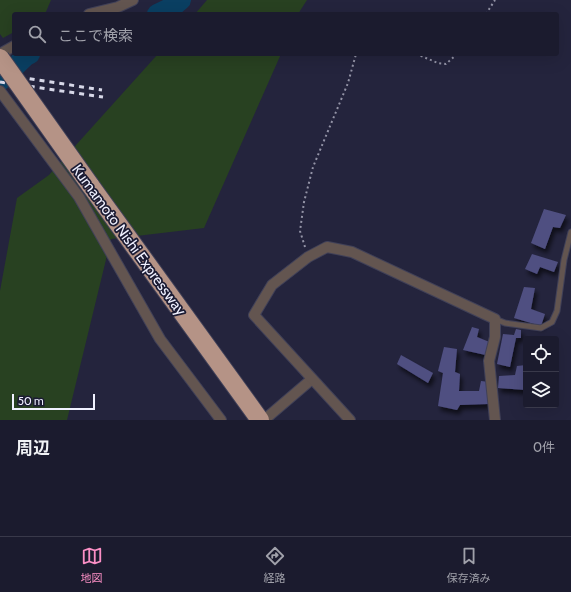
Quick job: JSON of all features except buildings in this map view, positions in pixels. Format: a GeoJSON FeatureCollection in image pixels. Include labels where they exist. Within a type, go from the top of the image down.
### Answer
{"type":"FeatureCollection","features":[{"type":"Feature","properties":{"kind":"highway","name":"Kumamoto Nishi Expressway"},"geometry":{"type":"LineString","coordinates":[[0,58],[85,191],[260,420]]}},
{"type":"Feature","properties":{"kind":"street"},"geometry":{"type":"LineString","coordinates":[[97,12],[118,7],[132,0]]}},
{"type":"Feature","properties":{"kind":"street"},"geometry":{"type":"LineString","coordinates":[[0,54],[12,47]]}},
{"type":"Feature","properties":{"kind":"street"},"geometry":{"type":"LineString","coordinates":[[0,91],[85,191],[128,285],[160,339],[221,420]]}},
{"type":"Feature","properties":{"kind":"street"},"geometry":{"type":"LineString","coordinates":[[350,420],[254,315],[272,285],[308,257],[327,247],[352,252],[495,319],[495,337],[489,361],[495,420]]}},
{"type":"Feature","properties":{"kind":"street"},"geometry":{"type":"LineString","coordinates":[[264,420],[312,379]]}},
{"type":"Feature","properties":{"kind":"lane"},"geometry":{"type":"LineString","coordinates":[[495,319],[505,323],[541,328],[552,322],[557,311],[564,260],[571,232]]}},
{"type":"Feature","properties":{"kind":"path"},"geometry":{"type":"LineString","coordinates":[[487,12],[495,0]]}},
{"type":"Feature","properties":{"kind":"path"},"geometry":{"type":"LineString","coordinates":[[308,257],[300,231],[304,202],[313,167],[348,83],[355,56]]}},
{"type":"Feature","properties":{"kind":"path"},"geometry":{"type":"LineString","coordinates":[[421,56],[438,63],[446,64],[455,56]]}},
{"type":"Feature","properties":{"kind":"green space"},"geometry":{"type":"Polygon","coordinates":[[[0,0],[51,0],[46,12],[12,12],[12,33],[3,38],[0,34],[0,0]]]}},
{"type":"Feature","properties":{"kind":"green space"},"geometry":{"type":"Polygon","coordinates":[[[207,0],[307,0],[299,12],[197,12],[207,0]]]}},
{"type":"Feature","properties":{"kind":"green space"},"geometry":{"type":"Polygon","coordinates":[[[156,56],[280,56],[204,228],[111,239],[67,420],[0,420],[0,291],[17,198],[49,175],[156,56]]]}},
{"type":"Feature","properties":{"kind":"waterway"},"geometry":{"type":"LineString","coordinates":[[161,12],[174,6],[181,0]]}},
{"type":"Feature","properties":{"kind":"waterway"},"geometry":{"type":"LineString","coordinates":[[0,81],[26,56]]}},
{"type":"Feature","properties":{"kind":"railway"},"geometry":{"type":"LineString","coordinates":[[0,74],[102,90]]}},
{"type":"Feature","properties":{"kind":"railway"},"geometry":{"type":"LineString","coordinates":[[0,82],[103,97]]}}]}
